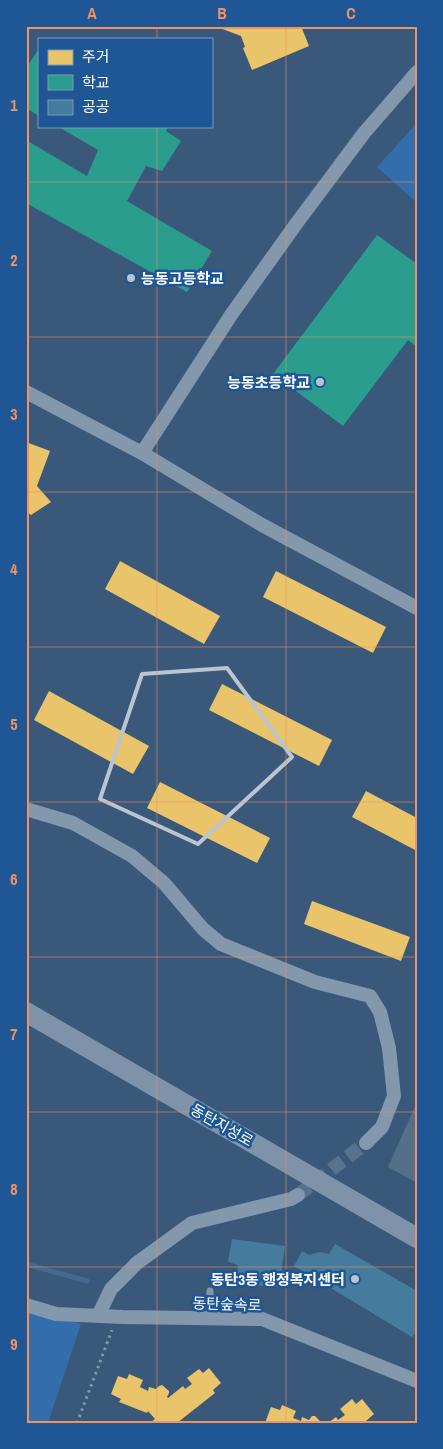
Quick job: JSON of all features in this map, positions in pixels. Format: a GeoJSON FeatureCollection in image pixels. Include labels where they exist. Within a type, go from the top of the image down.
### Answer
{"type":"FeatureCollection","features":[{"type":"Feature","properties":{"kind":"main road","name":"동탄지성로"},"geometry":{"type":"LineString","coordinates":[[26,1012],[417,1238]]}},
{"type":"Feature","properties":{"kind":"street"},"geometry":{"type":"LineString","coordinates":[[142,452],[231,315],[296,224],[364,133],[417,72]]}},
{"type":"Feature","properties":{"kind":"street"},"geometry":{"type":"LineString","coordinates":[[26,392],[142,452],[262,525],[417,608]]}},
{"type":"Feature","properties":{"kind":"street"},"geometry":{"type":"LineString","coordinates":[[26,809],[73,823],[132,856],[164,883],[203,929],[220,944],[315,982],[370,996],[380,1012],[389,1048],[394,1096],[382,1127],[366,1144]]}},
{"type":"Feature","properties":{"kind":"street"},"geometry":{"type":"LineString","coordinates":[[98,1316],[111,1289],[137,1263],[192,1223],[292,1199],[298,1195]]}},
{"type":"Feature","properties":{"kind":"street","name":"동탄숲속로"},"geometry":{"type":"LineString","coordinates":[[26,1305],[56,1314],[117,1317],[262,1319],[417,1382]]}},
{"type":"Feature","properties":{"kind":"lane"},"geometry":{"type":"LineString","coordinates":[[210,1291],[210,1318]]}},
{"type":"Feature","properties":{"kind":"path"},"geometry":{"type":"LineString","coordinates":[[77,1423],[117,1317]]}},
{"type":"Feature","properties":{"kind":"highlighted area"},"geometry":{"type":"Polygon","coordinates":[[[227,668],[292,757],[198,844],[100,799],[142,674],[227,668]]]}},
{"type":"Feature","properties":{"kind":"shaded area"},"geometry":{"type":"Polygon","coordinates":[[[417,123],[417,203],[377,167],[417,123]]]}},
{"type":"Feature","properties":{"kind":"shaded area"},"geometry":{"type":"Polygon","coordinates":[[[26,1307],[56,1314],[81,1324],[48,1423],[26,1423],[26,1307]]]}},
{"type":"Feature","properties":{"kind":"building: 주거"},"geometry":{"type":"Polygon","coordinates":[[[220,26],[301,26],[309,46],[252,70],[243,48],[245,47],[241,36],[220,28],[220,26]]]}},
{"type":"Feature","properties":{"kind":"building: 주거"},"geometry":{"type":"Polygon","coordinates":[[[26,442],[50,451],[37,486],[51,502],[31,515],[26,511],[26,442]]]}},
{"type":"Feature","properties":{"kind":"building: 주거"},"geometry":{"type":"Polygon","coordinates":[[[120,561],[220,616],[204,644],[105,589],[120,561]]]}},
{"type":"Feature","properties":{"kind":"building: 주거"},"geometry":{"type":"Polygon","coordinates":[[[276,571],[386,627],[373,653],[263,597],[276,571]]]}},
{"type":"Feature","properties":{"kind":"building: 주거"},"geometry":{"type":"Polygon","coordinates":[[[222,684],[332,740],[319,766],[209,710],[222,684]]]}},
{"type":"Feature","properties":{"kind":"building: 주거"},"geometry":{"type":"Polygon","coordinates":[[[49,691],[149,746],[133,774],[34,720],[49,691]]]}},
{"type":"Feature","properties":{"kind":"building: 주거"},"geometry":{"type":"Polygon","coordinates":[[[160,782],[270,838],[257,863],[147,808],[160,782]]]}},
{"type":"Feature","properties":{"kind":"building: 주거"},"geometry":{"type":"Polygon","coordinates":[[[366,791],[417,818],[417,851],[352,817],[366,791]]]}},
{"type":"Feature","properties":{"kind":"building: 주거"},"geometry":{"type":"Polygon","coordinates":[[[312,901],[410,937],[401,961],[304,924],[312,901]]]}},
{"type":"Feature","properties":{"kind":"building: 주거"},"geometry":{"type":"Polygon","coordinates":[[[209,1368],[221,1383],[213,1390],[215,1393],[177,1423],[150,1423],[155,1419],[148,1411],[147,1413],[119,1402],[121,1399],[111,1394],[118,1376],[127,1379],[129,1374],[143,1380],[140,1387],[148,1391],[149,1387],[156,1389],[162,1385],[169,1391],[168,1398],[183,1386],[185,1389],[192,1384],[187,1378],[199,1369],[203,1373],[209,1368]]]}},
{"type":"Feature","properties":{"kind":"building: 주거"},"geometry":{"type":"Polygon","coordinates":[[[352,1399],[356,1404],[362,1399],[374,1414],[366,1421],[368,1423],[328,1423],[336,1417],[338,1420],[345,1415],[340,1409],[352,1399]]]}},
{"type":"Feature","properties":{"kind":"building: 주거"},"geometry":{"type":"Polygon","coordinates":[[[282,1405],[296,1411],[293,1418],[301,1421],[302,1417],[309,1420],[312,1416],[315,1416],[322,1423],[265,1423],[271,1407],[280,1410],[282,1405]]]}},
{"type":"Feature","properties":{"kind":"building: 학교"},"geometry":{"type":"Polygon","coordinates":[[[38,50],[38,115],[26,108],[26,68],[38,50]]]}},
{"type":"Feature","properties":{"kind":"building: 학교","name":"능동고등학교"},"geometry":{"type":"Polygon","coordinates":[[[60,128],[168,128],[166,131],[181,141],[162,171],[146,166],[127,201],[212,251],[187,292],[26,203],[26,140],[87,176],[98,150],[60,128]]]}},
{"type":"Feature","properties":{"kind":"building: 학교","name":"능동초등학교"},"geometry":{"type":"Polygon","coordinates":[[[377,235],[417,264],[417,347],[408,340],[343,426],[273,374],[377,235]]]}},
{"type":"Feature","properties":{"kind":"building: 공공"},"geometry":{"type":"Polygon","coordinates":[[[232,1239],[285,1246],[279,1287],[235,1284],[238,1265],[228,1262],[232,1239]]]}},
{"type":"Feature","properties":{"kind":"building: 공공","name":"동탄3동 행정복지센터"},"geometry":{"type":"Polygon","coordinates":[[[335,1244],[417,1291],[417,1331],[412,1337],[294,1266],[302,1251],[309,1255],[320,1252],[329,1254],[335,1244]]]}},
{"type":"Feature","properties":{"kind":"building: 기타"},"geometry":{"type":"Polygon","coordinates":[[[417,1102],[417,1183],[388,1167],[417,1102]]]}},
{"type":"Feature","properties":{"kind":"waterway"},"geometry":{"type":"LineString","coordinates":[[26,1264],[87,1281]]}},
{"type":"Feature","properties":{"kind":"tunnel"},"geometry":{"type":"LineString","coordinates":[[298,1195],[366,1143]]}},
{"type":"Feature","properties":{"kind":"place","name":"능동고등학교"},"geometry":{"type":"Point","coordinates":[131,278]}},
{"type":"Feature","properties":{"kind":"place","name":"능동초등학교"},"geometry":{"type":"Point","coordinates":[320,382]}},
{"type":"Feature","properties":{"kind":"place","name":"동탄3동 행정복지센터"},"geometry":{"type":"Point","coordinates":[355,1279]}}]}
